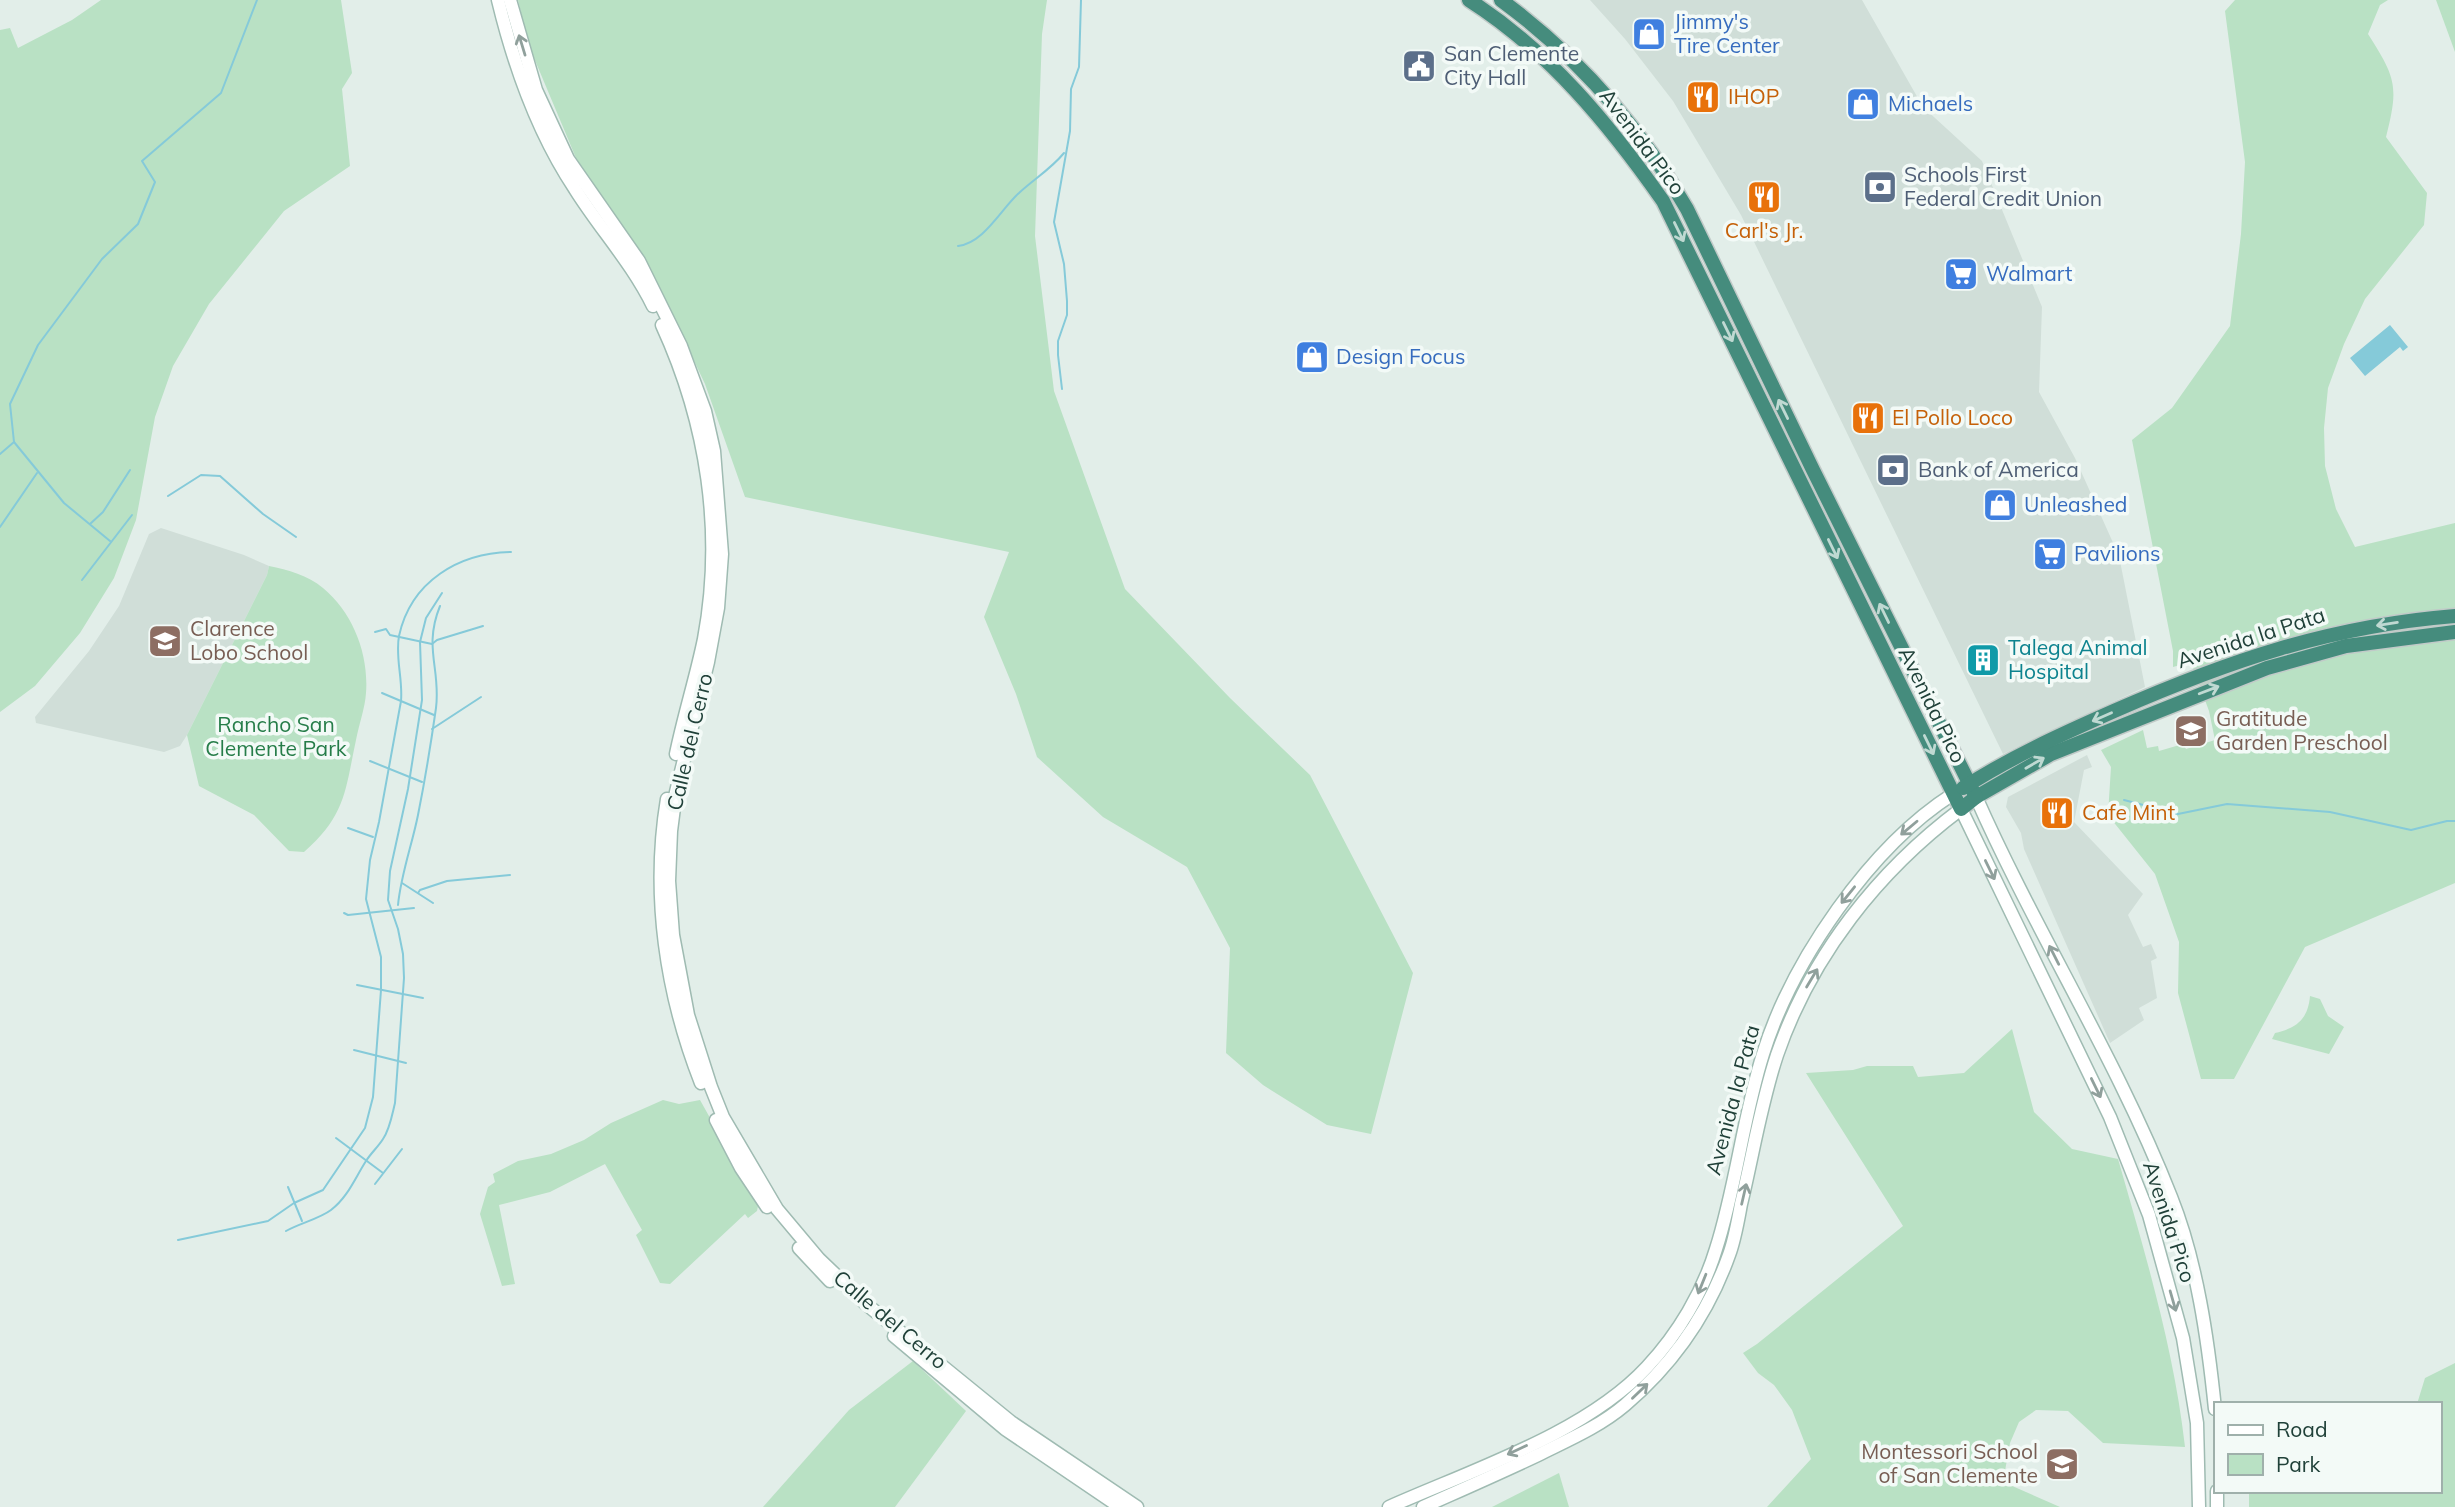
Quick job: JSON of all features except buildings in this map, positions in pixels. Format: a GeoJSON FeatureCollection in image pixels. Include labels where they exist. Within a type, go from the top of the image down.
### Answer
{"type":"FeatureCollection","features":[{"type":"Feature","properties":{"kind":"highway","name":"Avenida Pico"},"geometry":{"type":"LineString","coordinates":[[1501,0],[1573,60],[1620,111],[1667,174],[1687,209],[1813,470],[1973,790]]}},
{"type":"Feature","properties":{"kind":"highway","name":"Avenida Pico"},"geometry":{"type":"LineString","coordinates":[[1474,1],[1569,82],[1620,141],[1663,201],[1961,809]]}},
{"type":"Feature","properties":{"kind":"highway","name":"Avenida la Pata"},"geometry":{"type":"LineString","coordinates":[[1961,809],[1973,790],[2048,741],[2164,689],[2267,651],[2343,630],[2455,616]]}},
{"type":"Feature","properties":{"kind":"highway","name":"Avenida la Pata"},"geometry":{"type":"LineString","coordinates":[[1953,794],[1973,790],[2051,754],[2267,668],[2346,646],[2455,632]]}},
{"type":"Feature","properties":{"kind":"highway"},"geometry":{"type":"LineString","coordinates":[[2146,715],[2146,706],[2162,700],[2164,689]]}},
{"type":"Feature","properties":{"kind":"main road","name":"Calle del Cerro"},"geometry":{"type":"LineString","coordinates":[[498,0],[509,46],[527,95],[557,159],[575,189],[632,268],[652,303],[681,366],[705,453],[712,554],[708,604],[704,637],[683,721],[664,818],[661,884],[663,935],[685,1042],[717,1122],[741,1168],[771,1214],[814,1266],[1005,1429],[1120,1507]]}},
{"type":"Feature","properties":{"kind":"main road","name":"Calle del Cerro"},"geometry":{"type":"LineString","coordinates":[[510,0],[536,90],[568,159],[639,261],[681,346],[705,411],[714,451],[722,554],[718,608],[708,662],[676,792],[669,881],[678,974],[688,1016],[723,1117],[777,1209],[819,1259],[857,1295],[1011,1422],[1137,1507]]}},
{"type":"Feature","properties":{"kind":"main road","name":"Avenida Pico"},"geometry":{"type":"LineString","coordinates":[[1973,790],[2010,870],[2119,1081],[2172,1199],[2193,1272],[2207,1335],[2214,1402]]}},
{"type":"Feature","properties":{"kind":"main road","name":"Avenida la Pata"},"geometry":{"type":"LineString","coordinates":[[1389,1507],[1579,1422],[1625,1388],[1647,1367],[1676,1332],[1697,1296],[1716,1249],[1763,1054],[1794,983],[1828,922],[1847,895],[1901,834],[1953,794]]}},
{"type":"Feature","properties":{"kind":"main road","name":"Avenida Pico"},"geometry":{"type":"LineString","coordinates":[[1961,809],[2110,1116],[2149,1215],[2183,1338],[2197,1423],[2199,1507]]}},
{"type":"Feature","properties":{"kind":"main road","name":"Avenida la Pata"},"geometry":{"type":"LineString","coordinates":[[1423,1507],[1586,1432],[1624,1406],[1661,1370],[1690,1335],[1711,1300],[1730,1253],[1777,1054],[1802,995],[1842,929],[1861,904],[1900,859],[1961,809]]}},
{"type":"Feature","properties":{"kind":"shaded area"},"geometry":{"type":"Polygon","coordinates":[[[1590,0],[1862,0],[1923,107],[1982,161],[2042,307],[2039,392],[2075,458],[2119,556],[2145,687],[2003,754],[1741,215],[1673,101],[1625,39],[1590,0]]]}},
{"type":"Feature","properties":{"kind":"shaded area","name":"Clarence Lobo School"},"geometry":{"type":"Polygon","coordinates":[[[161,528],[269,566],[267,575],[180,746],[164,752],[36,723],[35,717],[89,651],[119,606],[149,534],[161,528]]]}},
{"type":"Feature","properties":{"kind":"shaded area"},"geometry":{"type":"Polygon","coordinates":[[[2087,755],[2092,767],[2084,770],[2074,822],[2143,894],[2128,915],[2143,947],[2151,944],[2157,958],[2151,961],[2157,998],[2139,1008],[2144,1020],[2110,1043],[2024,849],[2021,833],[2006,807],[2008,797],[2087,755]]]}},
{"type":"Feature","properties":{"kind":"green space"},"geometry":{"type":"Polygon","coordinates":[[[101,0],[341,0],[352,73],[342,89],[350,166],[284,211],[209,304],[173,366],[155,417],[136,520],[114,578],[80,633],[35,686],[0,712],[0,30],[10,28],[18,48],[72,20],[101,0]]]}},
{"type":"Feature","properties":{"kind":"green space"},"geometry":{"type":"Polygon","coordinates":[[[518,0],[1047,0],[1042,34],[1035,236],[1054,391],[1125,589],[1230,698],[1310,775],[1413,973],[1371,1134],[1327,1125],[1263,1085],[1226,1053],[1230,948],[1187,867],[1103,817],[1037,757],[1016,694],[984,617],[1009,552],[745,497],[705,384],[656,280],[576,158],[529,46],[518,0]]]}},
{"type":"Feature","properties":{"kind":"green space"},"geometry":{"type":"Polygon","coordinates":[[[2235,0],[2388,0],[2380,5],[2368,34],[2384,61],[2392,83],[2393,106],[2386,137],[2427,193],[2424,225],[2365,299],[2344,344],[2328,388],[2324,428],[2325,466],[2336,509],[2355,547],[2455,523],[2455,883],[2305,947],[2234,1079],[2201,1079],[2178,993],[2179,942],[2155,874],[2108,815],[2111,767],[2101,750],[2143,730],[2147,748],[2158,746],[2159,751],[2183,744],[2186,749],[2215,740],[2209,711],[2191,662],[2173,667],[2173,651],[2132,440],[2172,408],[2230,326],[2241,234],[2245,162],[2225,11],[2235,0]]]}},
{"type":"Feature","properties":{"kind":"green space"},"geometry":{"type":"Polygon","coordinates":[[[2436,0],[2455,0],[2455,52],[2436,0]]]}},
{"type":"Feature","properties":{"kind":"green space","name":"Rancho San Clemente Park"},"geometry":{"type":"Polygon","coordinates":[[[269,566],[304,576],[334,598],[351,622],[365,664],[365,699],[342,801],[328,826],[304,852],[289,851],[254,815],[199,786],[187,735],[267,575],[269,566]]]}},
{"type":"Feature","properties":{"kind":"green space"},"geometry":{"type":"Polygon","coordinates":[[[2310,996],[2320,999],[2328,1016],[2344,1027],[2329,1054],[2272,1039],[2275,1033],[2300,1021],[2307,1011],[2310,996]]]}},
{"type":"Feature","properties":{"kind":"green space"},"geometry":{"type":"Polygon","coordinates":[[[2012,1029],[2034,1112],[2072,1149],[2118,1159],[2166,1338],[2185,1447],[2103,1443],[2068,1411],[2036,1410],[2019,1422],[2010,1443],[2003,1482],[2060,1507],[1767,1507],[1811,1459],[1792,1410],[1774,1385],[1758,1373],[1743,1353],[1903,1226],[1806,1073],[1853,1070],[1867,1066],[1913,1066],[1918,1077],[1964,1073],[2012,1029]]]}},
{"type":"Feature","properties":{"kind":"green space"},"geometry":{"type":"Polygon","coordinates":[[[663,1100],[679,1104],[700,1100],[756,1200],[757,1211],[748,1218],[745,1214],[670,1284],[660,1283],[636,1235],[642,1230],[605,1164],[550,1192],[499,1205],[515,1284],[502,1286],[480,1214],[488,1187],[495,1182],[493,1174],[518,1161],[551,1154],[584,1140],[611,1123],[663,1100]]]}},
{"type":"Feature","properties":{"kind":"green space"},"geometry":{"type":"Polygon","coordinates":[[[913,1361],[966,1411],[895,1507],[763,1507],[849,1410],[913,1361]]]}},
{"type":"Feature","properties":{"kind":"green space"},"geometry":{"type":"Polygon","coordinates":[[[2455,1363],[2455,1507],[2249,1507],[2249,1493],[2441,1493],[2441,1402],[2418,1402],[2425,1378],[2455,1363]]]}},
{"type":"Feature","properties":{"kind":"green space"},"geometry":{"type":"Polygon","coordinates":[[[1559,1473],[1569,1507],[1492,1507],[1559,1473]]]}},
{"type":"Feature","properties":{"kind":"water"},"geometry":{"type":"Polygon","coordinates":[[[2390,325],[2408,347],[2403,351],[2400,347],[2365,376],[2350,358],[2390,325]]]}},
{"type":"Feature","properties":{"kind":"waterway"},"geometry":{"type":"LineString","coordinates":[[110,541],[64,503],[14,442],[10,404],[38,345],[102,259],[138,224],[155,182],[142,161],[221,93],[257,0]]}},
{"type":"Feature","properties":{"kind":"waterway"},"geometry":{"type":"LineString","coordinates":[[1062,389],[1058,341],[1067,315],[1067,301],[1064,264],[1054,222],[1070,131],[1071,89],[1079,67],[1081,0]]}},
{"type":"Feature","properties":{"kind":"waterway"},"geometry":{"type":"LineString","coordinates":[[958,246],[967,244],[984,232],[1019,193],[1064,153]]}},
{"type":"Feature","properties":{"kind":"waterway"},"geometry":{"type":"LineString","coordinates":[[0,454],[14,442]]}},
{"type":"Feature","properties":{"kind":"waterway"},"geometry":{"type":"LineString","coordinates":[[90,524],[103,512],[130,470]]}},
{"type":"Feature","properties":{"kind":"waterway"},"geometry":{"type":"LineString","coordinates":[[0,527],[37,473]]}},
{"type":"Feature","properties":{"kind":"waterway"},"geometry":{"type":"LineString","coordinates":[[168,496],[201,475],[220,476],[263,514],[296,537]]}},
{"type":"Feature","properties":{"kind":"waterway"},"geometry":{"type":"LineString","coordinates":[[82,580],[132,515]]}},
{"type":"Feature","properties":{"kind":"waterway"},"geometry":{"type":"LineString","coordinates":[[178,1240],[268,1221],[294,1203],[323,1190],[365,1128],[373,1097],[381,990],[381,957],[366,899],[370,860],[401,701],[399,636],[414,600],[440,574],[473,558],[511,552]]}},
{"type":"Feature","properties":{"kind":"waterway"},"geometry":{"type":"LineString","coordinates":[[286,1231],[321,1216],[337,1205],[383,1139],[392,1117],[404,978],[398,929],[388,900],[390,871],[408,789],[422,700],[420,642],[426,618],[442,593]]}},
{"type":"Feature","properties":{"kind":"waterway"},"geometry":{"type":"LineString","coordinates":[[398,905],[421,802],[436,708],[433,634],[440,606]]}},
{"type":"Feature","properties":{"kind":"waterway"},"geometry":{"type":"LineString","coordinates":[[375,632],[386,629],[390,635],[432,644],[437,640],[483,626]]}},
{"type":"Feature","properties":{"kind":"waterway"},"geometry":{"type":"LineString","coordinates":[[382,693],[434,715]]}},
{"type":"Feature","properties":{"kind":"waterway"},"geometry":{"type":"LineString","coordinates":[[432,729],[481,697]]}},
{"type":"Feature","properties":{"kind":"waterway"},"geometry":{"type":"LineString","coordinates":[[370,761],[422,782]]}},
{"type":"Feature","properties":{"kind":"waterway"},"geometry":{"type":"LineString","coordinates":[[2124,800],[2178,814],[2227,804],[2330,812],[2411,830],[2455,821]]}},
{"type":"Feature","properties":{"kind":"waterway"},"geometry":{"type":"LineString","coordinates":[[348,828],[373,837]]}},
{"type":"Feature","properties":{"kind":"waterway"},"geometry":{"type":"LineString","coordinates":[[418,893],[447,881],[510,875]]}},
{"type":"Feature","properties":{"kind":"waterway"},"geometry":{"type":"LineString","coordinates":[[402,883],[433,903]]}},
{"type":"Feature","properties":{"kind":"waterway"},"geometry":{"type":"LineString","coordinates":[[344,913],[348,915],[414,908]]}},
{"type":"Feature","properties":{"kind":"waterway"},"geometry":{"type":"LineString","coordinates":[[357,985],[423,998]]}},
{"type":"Feature","properties":{"kind":"waterway"},"geometry":{"type":"LineString","coordinates":[[354,1050],[406,1063]]}},
{"type":"Feature","properties":{"kind":"waterway"},"geometry":{"type":"LineString","coordinates":[[336,1138],[383,1173]]}},
{"type":"Feature","properties":{"kind":"waterway"},"geometry":{"type":"LineString","coordinates":[[375,1184],[402,1149]]}},
{"type":"Feature","properties":{"kind":"waterway"},"geometry":{"type":"LineString","coordinates":[[288,1187],[302,1221]]}},
{"type":"Feature","properties":{"kind":"place","name":"Jimmy's Tire Center"},"geometry":{"type":"Point","coordinates":[1649,34]}},
{"type":"Feature","properties":{"kind":"place","name":"San Clemente City Hall"},"geometry":{"type":"Point","coordinates":[1419,66]}},
{"type":"Feature","properties":{"kind":"place","name":"IHOP"},"geometry":{"type":"Point","coordinates":[1703,97]}},
{"type":"Feature","properties":{"kind":"place","name":"Michaels"},"geometry":{"type":"Point","coordinates":[1863,104]}},
{"type":"Feature","properties":{"kind":"place","name":"Schools First Federal Credit Union"},"geometry":{"type":"Point","coordinates":[1880,187]}},
{"type":"Feature","properties":{"kind":"place","name":"Carl's Jr."},"geometry":{"type":"Point","coordinates":[1764,197]}},
{"type":"Feature","properties":{"kind":"place","name":"Walmart"},"geometry":{"type":"Point","coordinates":[1961,274]}},
{"type":"Feature","properties":{"kind":"place","name":"Design Focus"},"geometry":{"type":"Point","coordinates":[1312,357]}},
{"type":"Feature","properties":{"kind":"place","name":"El Pollo Loco"},"geometry":{"type":"Point","coordinates":[1868,418]}},
{"type":"Feature","properties":{"kind":"place","name":"Bank of America"},"geometry":{"type":"Point","coordinates":[1893,470]}},
{"type":"Feature","properties":{"kind":"place","name":"Unleashed"},"geometry":{"type":"Point","coordinates":[2000,505]}},
{"type":"Feature","properties":{"kind":"place","name":"Pavilions"},"geometry":{"type":"Point","coordinates":[2050,554]}},
{"type":"Feature","properties":{"kind":"place","name":"Clarence Lobo School"},"geometry":{"type":"Point","coordinates":[165,641]}},
{"type":"Feature","properties":{"kind":"place","name":"Talega Animal Hospital"},"geometry":{"type":"Point","coordinates":[1983,660]}},
{"type":"Feature","properties":{"kind":"place","name":"Gratitude Garden Preschool"},"geometry":{"type":"Point","coordinates":[2191,731]}},
{"type":"Feature","properties":{"kind":"place","name":"Cafe Mint"},"geometry":{"type":"Point","coordinates":[2057,813]}},
{"type":"Feature","properties":{"kind":"place","name":"Montessori School of San Clemente"},"geometry":{"type":"Point","coordinates":[2062,1464]}}]}
